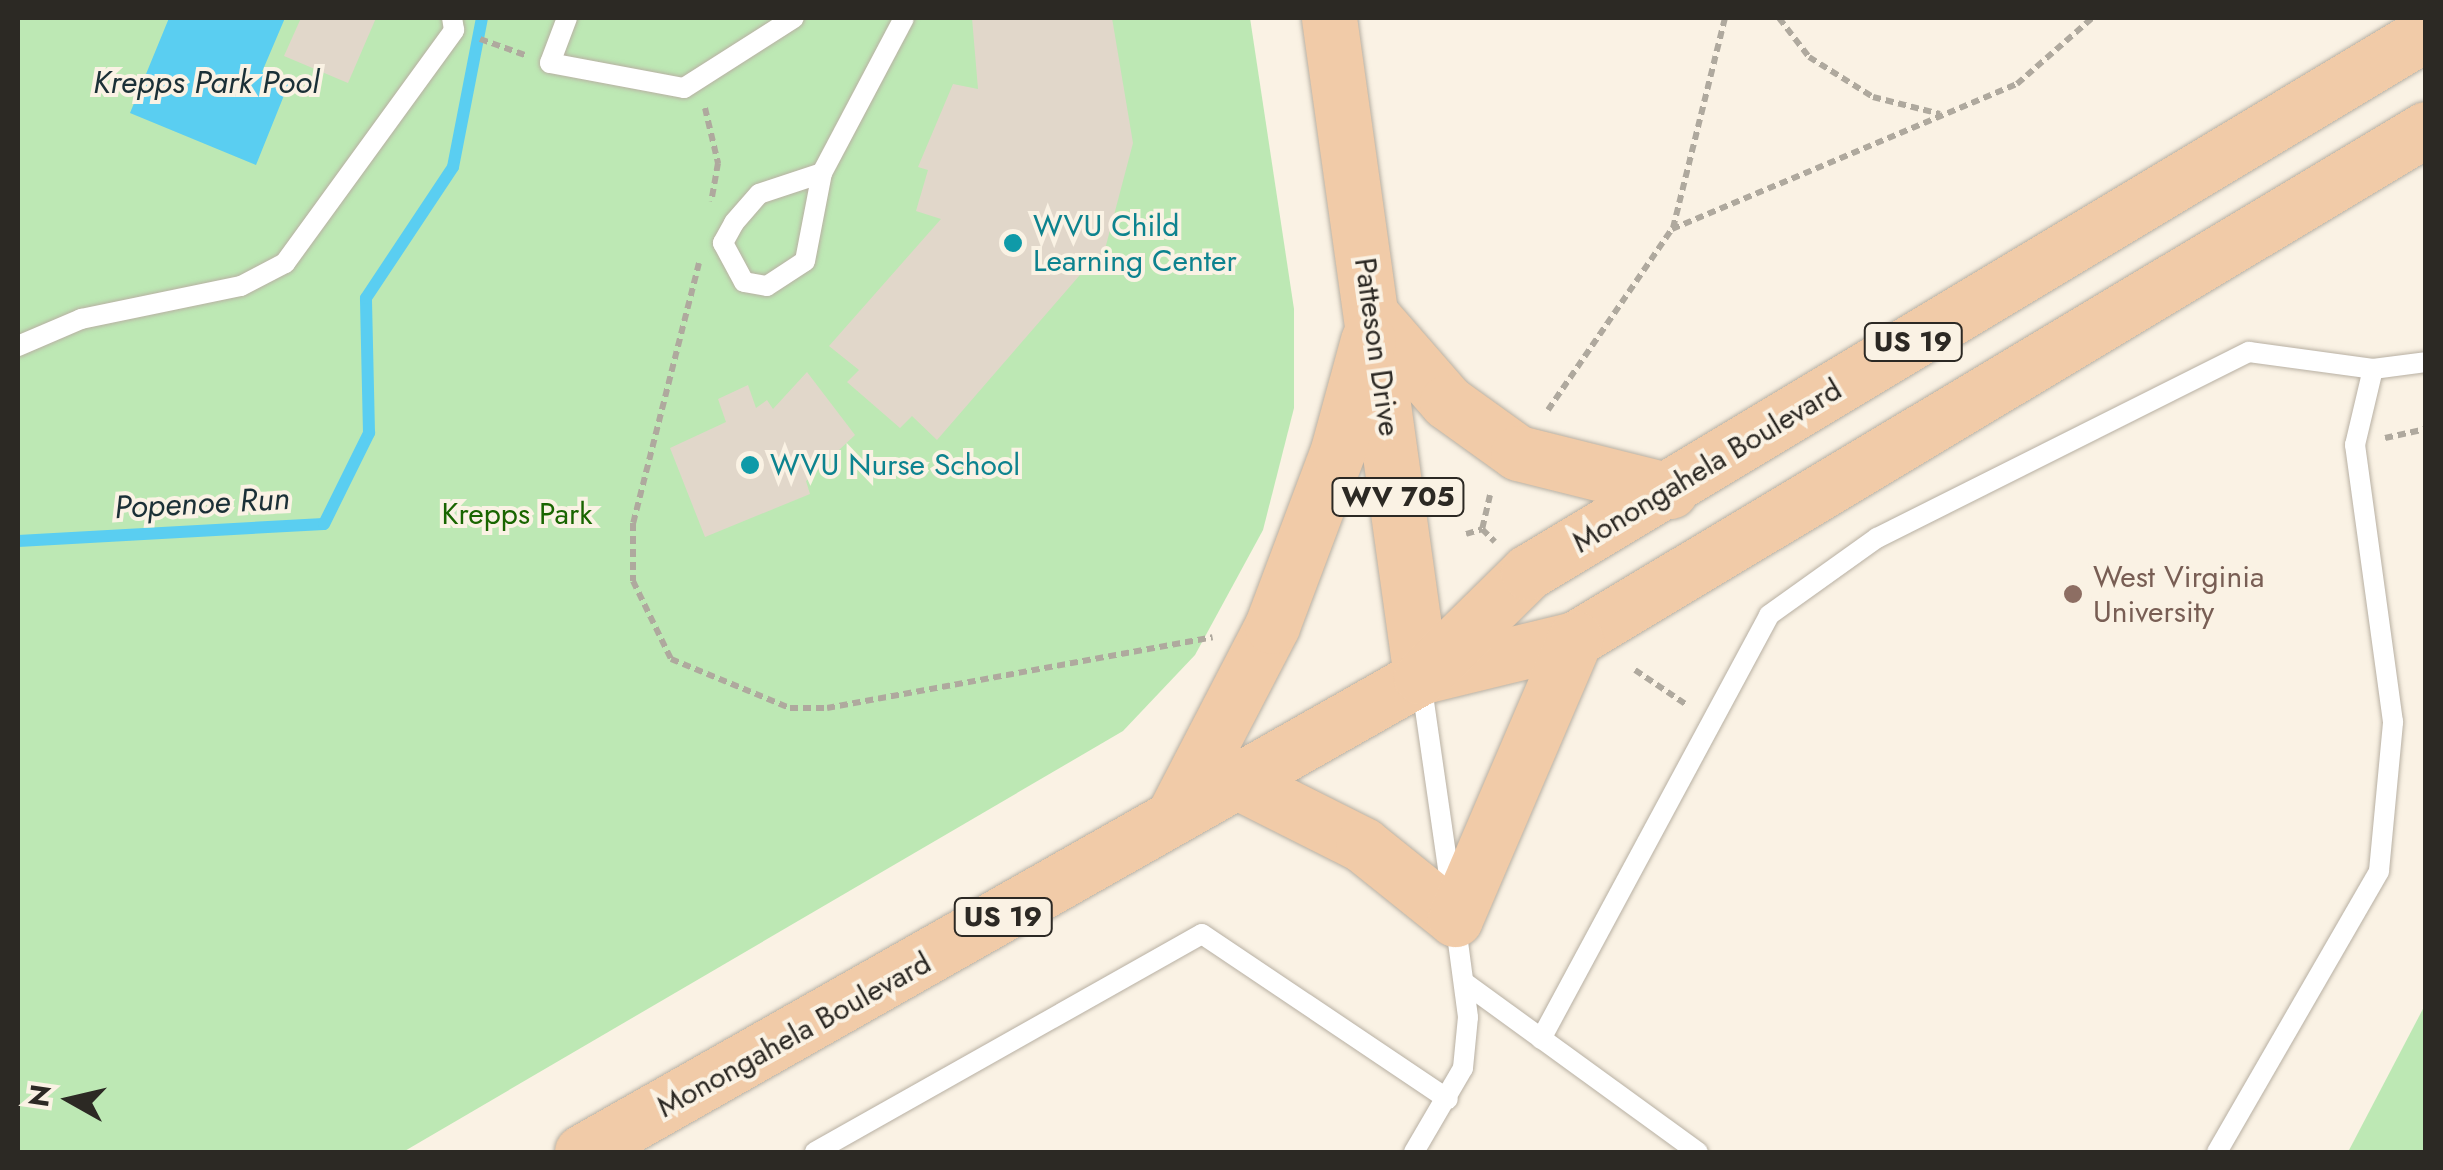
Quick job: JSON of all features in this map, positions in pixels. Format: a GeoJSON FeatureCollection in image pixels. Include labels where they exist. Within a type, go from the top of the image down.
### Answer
{"type":"FeatureCollection","features":[{"type":"Feature","properties":{"kind":"main road","name":"Patteson Drive"},"geometry":{"type":"LineString","coordinates":[[1329,18],[1374,318],[1420,677]]}},
{"type":"Feature","properties":{"kind":"main road","name":"Monongahela Boulevard"},"geometry":{"type":"LineString","coordinates":[[582,1152],[1420,677],[1528,572],[1670,492],[2426,33]]}},
{"type":"Feature","properties":{"kind":"main road","name":"Monongahela Boulevard"},"geometry":{"type":"LineString","coordinates":[[1420,677],[1575,639],[2426,129]]}},
{"type":"Feature","properties":{"kind":"main road"},"geometry":{"type":"LineString","coordinates":[[1374,318],[1447,402],[1504,444],[1601,481],[1670,492]]}},
{"type":"Feature","properties":{"kind":"main road"},"geometry":{"type":"LineString","coordinates":[[1174,816],[1272,626],[1338,450],[1374,318]]}},
{"type":"Feature","properties":{"kind":"main road"},"geometry":{"type":"LineString","coordinates":[[1238,782],[1363,845],[1455,920],[1575,639]]}},
{"type":"Feature","properties":{"kind":"lane"},"geometry":{"type":"LineString","coordinates":[[567,18],[550,63],[684,88],[794,18]]}},
{"type":"Feature","properties":{"kind":"lane"},"geometry":{"type":"LineString","coordinates":[[822,173],[760,194],[734,223],[723,243],[744,282],[766,286],[805,261],[822,173],[904,18]]}},
{"type":"Feature","properties":{"kind":"lane"},"geometry":{"type":"LineString","coordinates":[[18,346],[80,320],[242,286],[285,262],[453,24]]}},
{"type":"Feature","properties":{"kind":"lane"},"geometry":{"type":"LineString","coordinates":[[1541,1039],[1769,615],[1877,538],[2032,454],[2249,352],[2372,368],[2426,362]]}},
{"type":"Feature","properties":{"kind":"lane"},"geometry":{"type":"LineString","coordinates":[[2217,1152],[2379,871],[2393,722],[2355,445],[2372,368]]}},
{"type":"Feature","properties":{"kind":"lane"},"geometry":{"type":"LineString","coordinates":[[1414,1152],[1448,1100],[1462,1068],[1464,982],[1420,677]]}},
{"type":"Feature","properties":{"kind":"lane"},"geometry":{"type":"LineString","coordinates":[[815,1152],[1202,934],[1448,1100]]}},
{"type":"Feature","properties":{"kind":"lane"},"geometry":{"type":"LineString","coordinates":[[1464,982],[1698,1152]]}},
{"type":"Feature","properties":{"kind":"path"},"geometry":{"type":"LineString","coordinates":[[1544,416],[1672,229],[1726,18]]}},
{"type":"Feature","properties":{"kind":"path"},"geometry":{"type":"LineString","coordinates":[[1780,18],[1809,57],[1873,96],[1943,115]]}},
{"type":"Feature","properties":{"kind":"path"},"geometry":{"type":"LineString","coordinates":[[1672,229],[2018,84],[2092,18]]}},
{"type":"Feature","properties":{"kind":"path"},"geometry":{"type":"LineString","coordinates":[[453,24],[550,63]]}},
{"type":"Feature","properties":{"kind":"path"},"geometry":{"type":"LineString","coordinates":[[684,88],[712,114],[718,163],[707,222]]}},
{"type":"Feature","properties":{"kind":"path"},"geometry":{"type":"LineString","coordinates":[[703,241],[633,523],[633,581],[671,659],[790,708],[827,708],[1224,635]]}},
{"type":"Feature","properties":{"kind":"path"},"geometry":{"type":"LineString","coordinates":[[1482,529],[1490,495]]}},
{"type":"Feature","properties":{"kind":"path"},"geometry":{"type":"LineString","coordinates":[[1466,534],[1482,529]]}},
{"type":"Feature","properties":{"kind":"path"},"geometry":{"type":"LineString","coordinates":[[1482,529],[1502,548]]}},
{"type":"Feature","properties":{"kind":"path"},"geometry":{"type":"LineString","coordinates":[[1635,670],[1714,718]]}},
{"type":"Feature","properties":{"kind":"green space","name":"Krepps Park"},"geometry":{"type":"Polygon","coordinates":[[[18,18],[1250,18],[1294,309],[1294,408],[1263,530],[1195,655],[1123,731],[403,1152],[18,1152],[18,18]]]}},
{"type":"Feature","properties":{"kind":"green space"},"geometry":{"type":"Polygon","coordinates":[[[2425,1005],[2425,1152],[2348,1152],[2425,1005]]]}},
{"type":"Feature","properties":{"kind":"water","name":"Krepps Park Pool"},"geometry":{"type":"Polygon","coordinates":[[[169,18],[285,18],[262,72],[289,83],[256,165],[130,113],[169,18]]]}},
{"type":"Feature","properties":{"kind":"building"},"geometry":{"type":"Polygon","coordinates":[[[301,18],[376,18],[348,83],[284,56],[301,18]]]}},
{"type":"Feature","properties":{"kind":"building","name":"WVU Child Learning Center"},"geometry":{"type":"Polygon","coordinates":[[[972,18],[1112,18],[1133,143],[1099,272],[1086,268],[937,440],[912,416],[900,428],[847,382],[859,370],[829,346],[941,219],[916,211],[928,170],[918,167],[953,84],[978,89],[972,18]]]}},
{"type":"Feature","properties":{"kind":"building","name":"WVU Nurse School"},"geometry":{"type":"Polygon","coordinates":[[[807,372],[855,435],[806,481],[810,494],[705,537],[670,448],[726,422],[718,399],[748,385],[756,408],[767,400],[773,409],[807,372]]]}},
{"type":"Feature","properties":{"kind":"waterway","name":"Popenoe Run"},"geometry":{"type":"LineString","coordinates":[[18,541],[324,524],[369,433],[366,298],[453,167],[482,18]]}},
{"type":"Feature","properties":{"kind":"place","name":"WVU Child Learning Center"},"geometry":{"type":"Point","coordinates":[1013,243]}},
{"type":"Feature","properties":{"kind":"place","name":"WVU Nurse School"},"geometry":{"type":"Point","coordinates":[750,465]}},
{"type":"Feature","properties":{"kind":"place","name":"West Virginia University"},"geometry":{"type":"Point","coordinates":[2073,594]}}]}
